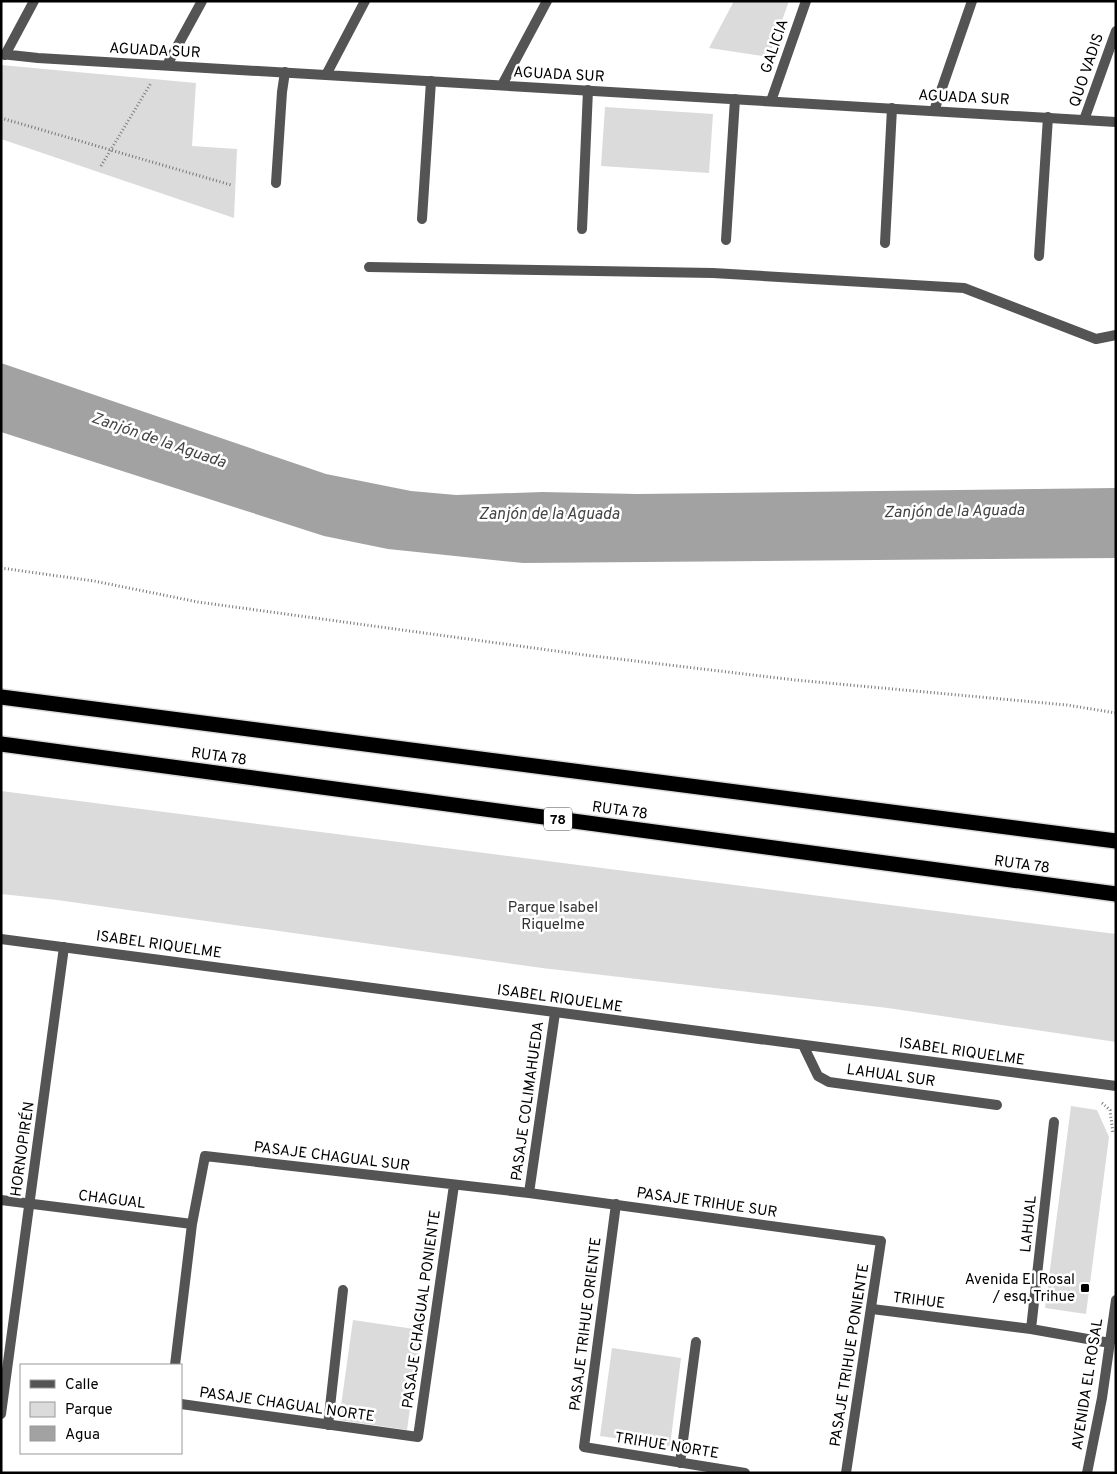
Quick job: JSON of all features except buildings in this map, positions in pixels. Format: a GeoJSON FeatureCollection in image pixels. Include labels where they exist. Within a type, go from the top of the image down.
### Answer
{"type":"FeatureCollection","features":[{"type":"Feature","properties":{"kind":"highway","name":"RUTA 78"},"geometry":{"type":"LineString","coordinates":[[1,698],[1116,841]]}},
{"type":"Feature","properties":{"kind":"highway","name":"RUTA 78"},"geometry":{"type":"LineString","coordinates":[[1,744],[1116,894]]}},
{"type":"Feature","properties":{"kind":"street"},"geometry":{"type":"LineString","coordinates":[[3,54],[34,1]]}},
{"type":"Feature","properties":{"kind":"street"},"geometry":{"type":"LineString","coordinates":[[167,66],[202,1]]}},
{"type":"Feature","properties":{"kind":"street"},"geometry":{"type":"LineString","coordinates":[[326,75],[366,1]]}},
{"type":"Feature","properties":{"kind":"street"},"geometry":{"type":"LineString","coordinates":[[502,85],[547,1]]}},
{"type":"Feature","properties":{"kind":"street","name":"GALICIA"},"geometry":{"type":"LineString","coordinates":[[771,101],[806,1]]}},
{"type":"Feature","properties":{"kind":"street"},"geometry":{"type":"LineString","coordinates":[[934,111],[972,1]]}},
{"type":"Feature","properties":{"kind":"street","name":"QUO VADIS"},"geometry":{"type":"LineString","coordinates":[[1084,120],[1116,31]]}},
{"type":"Feature","properties":{"kind":"street","name":"AGUADA SUR"},"geometry":{"type":"LineString","coordinates":[[3,54],[167,66],[1116,122]]}},
{"type":"Feature","properties":{"kind":"street"},"geometry":{"type":"LineString","coordinates":[[276,182],[285,72]]}},
{"type":"Feature","properties":{"kind":"street"},"geometry":{"type":"LineString","coordinates":[[422,219],[430,81]]}},
{"type":"Feature","properties":{"kind":"street"},"geometry":{"type":"LineString","coordinates":[[582,229],[588,90]]}},
{"type":"Feature","properties":{"kind":"street"},"geometry":{"type":"LineString","coordinates":[[726,240],[735,99]]}},
{"type":"Feature","properties":{"kind":"street"},"geometry":{"type":"LineString","coordinates":[[885,243],[892,108]]}},
{"type":"Feature","properties":{"kind":"street"},"geometry":{"type":"LineString","coordinates":[[1039,256],[1048,117]]}},
{"type":"Feature","properties":{"kind":"street"},"geometry":{"type":"LineString","coordinates":[[369,267],[713,274],[964,288],[1096,339],[1116,335]]}},
{"type":"Feature","properties":{"kind":"street","name":"ISABEL RIQUELME"},"geometry":{"type":"LineString","coordinates":[[1,939],[1116,1086]]}},
{"type":"Feature","properties":{"kind":"street","name":"HORNOPIRÉN"},"geometry":{"type":"LineString","coordinates":[[1,1414],[64,947]]}},
{"type":"Feature","properties":{"kind":"street","name":"PASAJE COLIMAHUEDA"},"geometry":{"type":"LineString","coordinates":[[529,1193],[555,1013]]}},
{"type":"Feature","properties":{"kind":"street","name":"LAHUAL SUR"},"geometry":{"type":"LineString","coordinates":[[803,1045],[818,1076],[829,1082],[996,1105]]}},
{"type":"Feature","properties":{"kind":"street","name":"LAHUAL"},"geometry":{"type":"LineString","coordinates":[[1032,1328],[1054,1122]]}},
{"type":"Feature","properties":{"kind":"street","name":"PASAJE CHAGUAL SUR"},"geometry":{"type":"LineString","coordinates":[[192,1224],[205,1156],[454,1185]]}},
{"type":"Feature","properties":{"kind":"street"},"geometry":{"type":"LineString","coordinates":[[454,1185],[529,1193]]}},
{"type":"Feature","properties":{"kind":"street","name":"PASAJE CHAGUAL PONIENTE"},"geometry":{"type":"LineString","coordinates":[[418,1437],[454,1185]]}},
{"type":"Feature","properties":{"kind":"street","name":"PASAJE TRIHUE SUR"},"geometry":{"type":"LineString","coordinates":[[529,1193],[881,1241]]}},
{"type":"Feature","properties":{"kind":"street","name":"CHAGUAL"},"geometry":{"type":"LineString","coordinates":[[1,1200],[192,1224]]}},
{"type":"Feature","properties":{"kind":"street","name":"PASAJE TRIHUE ORIENTE"},"geometry":{"type":"LineString","coordinates":[[584,1447],[616,1204]]}},
{"type":"Feature","properties":{"kind":"street"},"geometry":{"type":"LineString","coordinates":[[175,1364],[192,1224]]}},
{"type":"Feature","properties":{"kind":"street","name":"PASAJE TRIHUE PONIENTE"},"geometry":{"type":"LineString","coordinates":[[846,1473],[881,1241]]}},
{"type":"Feature","properties":{"kind":"street"},"geometry":{"type":"LineString","coordinates":[[328,1425],[344,1290]]}},
{"type":"Feature","properties":{"kind":"street","name":"AVENIDA EL ROSAL"},"geometry":{"type":"LineString","coordinates":[[1087,1473],[1102,1398],[1116,1300]]}},
{"type":"Feature","properties":{"kind":"street","name":"TRIHUE"},"geometry":{"type":"LineString","coordinates":[[872,1309],[1032,1328],[1110,1343]]}},
{"type":"Feature","properties":{"kind":"street"},"geometry":{"type":"LineString","coordinates":[[680,1462],[696,1342]]}},
{"type":"Feature","properties":{"kind":"street","name":"PASAJE CHAGUAL NORTE"},"geometry":{"type":"LineString","coordinates":[[182,1404],[418,1437]]}},
{"type":"Feature","properties":{"kind":"street","name":"TRIHUE NORTE"},"geometry":{"type":"LineString","coordinates":[[584,1447],[745,1473]]}},
{"type":"Feature","properties":{"kind":"path"},"geometry":{"type":"LineString","coordinates":[[101,166],[153,79]]}},
{"type":"Feature","properties":{"kind":"path"},"geometry":{"type":"LineString","coordinates":[[1,118],[231,186]]}},
{"type":"Feature","properties":{"kind":"path"},"geometry":{"type":"LineString","coordinates":[[1,568],[94,581],[198,602],[594,656],[795,680],[1067,705],[1116,713]]}},
{"type":"Feature","properties":{"kind":"path"},"geometry":{"type":"LineString","coordinates":[[1096,1099],[1110,1110],[1113,1134]]}},
{"type":"Feature","properties":{"kind":"green space"},"geometry":{"type":"Polygon","coordinates":[[[734,1],[789,1],[769,57],[709,48],[734,1]]]}},
{"type":"Feature","properties":{"kind":"green space"},"geometry":{"type":"Polygon","coordinates":[[[1,65],[196,83],[192,146],[237,149],[234,218],[1,139],[1,65]]]}},
{"type":"Feature","properties":{"kind":"green space"},"geometry":{"type":"Polygon","coordinates":[[[605,107],[713,114],[709,173],[601,166],[605,107]]]}},
{"type":"Feature","properties":{"kind":"green space","name":"Parque Isabel Riquelme"},"geometry":{"type":"Polygon","coordinates":[[[1,791],[1116,934],[1116,1042],[888,1008],[542,968],[57,900],[1,894],[1,791]]]}},
{"type":"Feature","properties":{"kind":"green space"},"geometry":{"type":"Polygon","coordinates":[[[1071,1106],[1097,1110],[1109,1137],[1086,1314],[1045,1308],[1071,1106]]]}},
{"type":"Feature","properties":{"kind":"green space"},"geometry":{"type":"Polygon","coordinates":[[[353,1320],[421,1330],[407,1430],[339,1420],[353,1320]]]}},
{"type":"Feature","properties":{"kind":"green space"},"geometry":{"type":"Polygon","coordinates":[[[612,1348],[681,1358],[670,1446],[600,1436],[612,1348]]]}},
{"type":"Feature","properties":{"kind":"water","name":"Zanjón de la Aguada"},"geometry":{"type":"Polygon","coordinates":[[[1,363],[326,474],[411,491],[456,495],[542,492],[637,494],[1116,488],[1116,558],[523,563],[388,549],[324,536],[1,432],[1,363]]]}},
{"type":"Feature","properties":{"kind":"place","name":"Avenida El Rosal / esq. Trihue"},"geometry":{"type":"Point","coordinates":[1085,1288]}}]}
